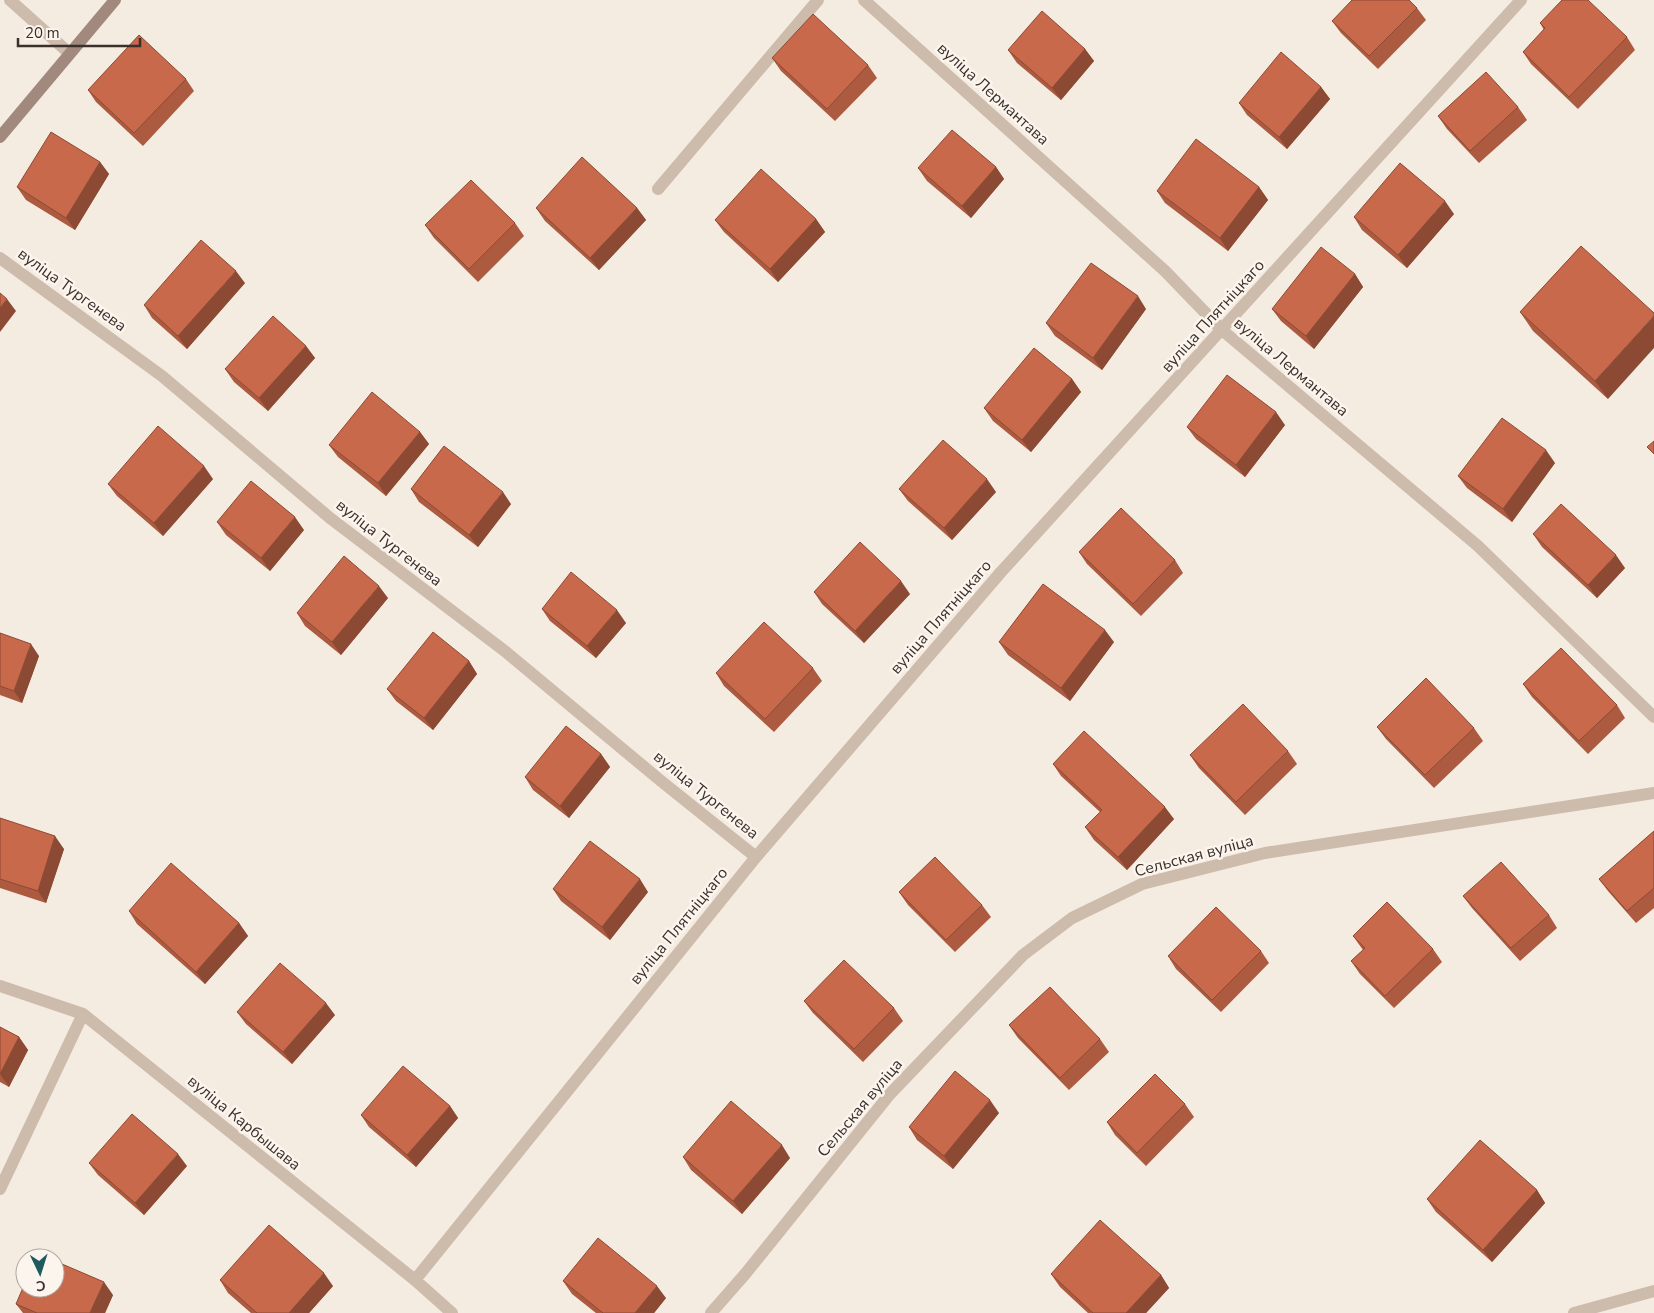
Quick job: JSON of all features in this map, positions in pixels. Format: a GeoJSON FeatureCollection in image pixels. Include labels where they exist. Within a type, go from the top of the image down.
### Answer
{"type":"FeatureCollection","features":[{"type":"Feature","properties":{"kind":"street"},"geometry":{"type":"LineString","coordinates":[[10,0],[70,53]]}},
{"type":"Feature","properties":{"kind":"street"},"geometry":{"type":"LineString","coordinates":[[0,137],[115,0]]}},
{"type":"Feature","properties":{"kind":"street"},"geometry":{"type":"LineString","coordinates":[[658,189],[818,0]]}},
{"type":"Feature","properties":{"kind":"street","name":"вуліца Лермантава"},"geometry":{"type":"LineString","coordinates":[[864,0],[1165,271],[1222,330],[1478,546],[1654,717]]}},
{"type":"Feature","properties":{"kind":"street","name":"вуліца Плятніцкаго"},"geometry":{"type":"LineString","coordinates":[[415,1280],[756,856],[1001,572],[1521,0]]}},
{"type":"Feature","properties":{"kind":"street","name":"вуліца Тургенева"},"geometry":{"type":"LineString","coordinates":[[0,258],[162,376],[330,518],[506,652],[661,781],[756,856]]}},
{"type":"Feature","properties":{"kind":"street","name":"Сельская вуліца"},"geometry":{"type":"LineString","coordinates":[[711,1313],[752,1266],[890,1094],[1023,955],[1072,918],[1142,884],[1265,853],[1654,793]]}},
{"type":"Feature","properties":{"kind":"street","name":"вуліца Карбышава"},"geometry":{"type":"LineString","coordinates":[[0,986],[82,1014],[415,1280],[452,1313]]}},
{"type":"Feature","properties":{"kind":"street"},"geometry":{"type":"LineString","coordinates":[[0,1189],[82,1014]]}},
{"type":"Feature","properties":{"kind":"street"},"geometry":{"type":"LineString","coordinates":[[1574,1313],[1654,1290]]}},
{"type":"Feature","properties":{"kind":"building"},"geometry":{"type":"Polygon","coordinates":[[[1352,0],[1409,0],[1417,8],[1369,56],[1332,21],[1352,0]]]}},
{"type":"Feature","properties":{"kind":"building"},"geometry":{"type":"Polygon","coordinates":[[[1562,0],[1588,0],[1627,37],[1569,97],[1523,52],[1545,28],[1540,23],[1562,0]]]}},
{"type":"Feature","properties":{"kind":"building"},"geometry":{"type":"Polygon","coordinates":[[[1042,11],[1085,49],[1052,88],[1008,50],[1042,11]]]}},
{"type":"Feature","properties":{"kind":"building"},"geometry":{"type":"Polygon","coordinates":[[[813,14],[868,65],[827,109],[772,58],[813,14]]]}},
{"type":"Feature","properties":{"kind":"building"},"geometry":{"type":"Polygon","coordinates":[[[139,35],[186,79],[134,133],[88,90],[139,35]]]}},
{"type":"Feature","properties":{"kind":"building"},"geometry":{"type":"Polygon","coordinates":[[[1281,52],[1321,87],[1279,137],[1239,103],[1281,52]]]}},
{"type":"Feature","properties":{"kind":"building"},"geometry":{"type":"Polygon","coordinates":[[[1486,72],[1518,107],[1470,151],[1438,116],[1486,72]]]}},
{"type":"Feature","properties":{"kind":"building"},"geometry":{"type":"Polygon","coordinates":[[[952,130],[996,167],[962,206],[918,168],[952,130]]]}},
{"type":"Feature","properties":{"kind":"building"},"geometry":{"type":"Polygon","coordinates":[[[51,132],[100,162],[66,218],[17,187],[51,132]]]}},
{"type":"Feature","properties":{"kind":"building"},"geometry":{"type":"Polygon","coordinates":[[[1196,139],[1259,187],[1220,238],[1157,191],[1196,139]]]}},
{"type":"Feature","properties":{"kind":"building"},"geometry":{"type":"Polygon","coordinates":[[[582,157],[637,208],[590,258],[536,208],[582,157]]]}},
{"type":"Feature","properties":{"kind":"building"},"geometry":{"type":"Polygon","coordinates":[[[1400,163],[1445,201],[1398,255],[1354,217],[1400,163]]]}},
{"type":"Feature","properties":{"kind":"building"},"geometry":{"type":"Polygon","coordinates":[[[761,169],[816,219],[770,269],[715,220],[761,169]]]}},
{"type":"Feature","properties":{"kind":"building"},"geometry":{"type":"Polygon","coordinates":[[[471,180],[515,223],[469,269],[425,225],[471,180]]]}},
{"type":"Feature","properties":{"kind":"building"},"geometry":{"type":"Polygon","coordinates":[[[201,240],[236,271],[178,336],[144,305],[201,240]]]}},
{"type":"Feature","properties":{"kind":"building"},"geometry":{"type":"Polygon","coordinates":[[[1581,246],[1654,313],[1654,316],[1595,381],[1520,312],[1581,246]]]}},
{"type":"Feature","properties":{"kind":"building"},"geometry":{"type":"Polygon","coordinates":[[[1321,247],[1355,274],[1306,336],[1272,309],[1321,247]]]}},
{"type":"Feature","properties":{"kind":"building"},"geometry":{"type":"Polygon","coordinates":[[[1091,263],[1138,296],[1093,358],[1046,323],[1091,263]]]}},
{"type":"Feature","properties":{"kind":"building"},"geometry":{"type":"Polygon","coordinates":[[[0,293],[7,299],[0,308],[0,293]]]}},
{"type":"Feature","properties":{"kind":"building"},"geometry":{"type":"Polygon","coordinates":[[[273,316],[306,346],[259,398],[225,369],[273,316]]]}},
{"type":"Feature","properties":{"kind":"building"},"geometry":{"type":"Polygon","coordinates":[[[1034,348],[1072,379],[1022,440],[984,408],[1034,348]]]}},
{"type":"Feature","properties":{"kind":"building"},"geometry":{"type":"Polygon","coordinates":[[[1227,375],[1276,412],[1236,465],[1187,427],[1227,375]]]}},
{"type":"Feature","properties":{"kind":"building"},"geometry":{"type":"Polygon","coordinates":[[[372,392],[420,432],[378,483],[329,445],[372,392]]]}},
{"type":"Feature","properties":{"kind":"building"},"geometry":{"type":"Polygon","coordinates":[[[1502,418],[1546,450],[1503,509],[1458,476],[1502,418]]]}},
{"type":"Feature","properties":{"kind":"building"},"geometry":{"type":"Polygon","coordinates":[[[158,426],[204,466],[154,523],[108,484],[158,426]]]}},
{"type":"Feature","properties":{"kind":"building"},"geometry":{"type":"Polygon","coordinates":[[[943,440],[987,479],[944,528],[899,489],[943,440]]]}},
{"type":"Feature","properties":{"kind":"building"},"geometry":{"type":"Polygon","coordinates":[[[1654,441],[1654,454],[1647,447],[1654,441]]]}},
{"type":"Feature","properties":{"kind":"building"},"geometry":{"type":"Polygon","coordinates":[[[444,446],[503,492],[469,535],[411,489],[444,446]]]}},
{"type":"Feature","properties":{"kind":"building"},"geometry":{"type":"Polygon","coordinates":[[[251,481],[295,517],[261,558],[217,522],[251,481]]]}},
{"type":"Feature","properties":{"kind":"building"},"geometry":{"type":"Polygon","coordinates":[[[1561,504],[1616,555],[1588,585],[1533,534],[1561,504]]]}},
{"type":"Feature","properties":{"kind":"building"},"geometry":{"type":"Polygon","coordinates":[[[1121,508],[1175,560],[1133,604],[1079,552],[1121,508]]]}},
{"type":"Feature","properties":{"kind":"building"},"geometry":{"type":"Polygon","coordinates":[[[860,542],[901,581],[855,631],[814,592],[860,542]]]}},
{"type":"Feature","properties":{"kind":"building"},"geometry":{"type":"Polygon","coordinates":[[[344,556],[379,586],[332,642],[297,613],[344,556]]]}},
{"type":"Feature","properties":{"kind":"building"},"geometry":{"type":"Polygon","coordinates":[[[571,572],[617,610],[587,646],[542,609],[571,572]]]}},
{"type":"Feature","properties":{"kind":"building"},"geometry":{"type":"Polygon","coordinates":[[[1043,584],[1105,630],[1061,688],[999,642],[1043,584]]]}},
{"type":"Feature","properties":{"kind":"building"},"geometry":{"type":"Polygon","coordinates":[[[764,622],[813,668],[765,719],[716,673],[764,622]]]}},
{"type":"Feature","properties":{"kind":"building"},"geometry":{"type":"Polygon","coordinates":[[[433,632],[469,661],[424,718],[387,689],[433,632]]]}},
{"type":"Feature","properties":{"kind":"building"},"geometry":{"type":"Polygon","coordinates":[[[0,633],[31,644],[14,691],[0,686],[0,633]]]}},
{"type":"Feature","properties":{"kind":"building"},"geometry":{"type":"Polygon","coordinates":[[[1561,648],[1617,705],[1579,741],[1523,684],[1561,648]]]}},
{"type":"Feature","properties":{"kind":"building"},"geometry":{"type":"Polygon","coordinates":[[[1426,678],[1474,728],[1425,775],[1377,727],[1426,678]]]}},
{"type":"Feature","properties":{"kind":"building"},"geometry":{"type":"Polygon","coordinates":[[[1243,704],[1288,751],[1236,802],[1190,755],[1243,704]]]}},
{"type":"Feature","properties":{"kind":"building"},"geometry":{"type":"Polygon","coordinates":[[[566,726],[601,754],[560,806],[525,777],[566,726]]]}},
{"type":"Feature","properties":{"kind":"building"},"geometry":{"type":"Polygon","coordinates":[[[1084,731],[1165,807],[1118,857],[1085,827],[1102,810],[1053,764],[1084,731]]]}},
{"type":"Feature","properties":{"kind":"building"},"geometry":{"type":"Polygon","coordinates":[[[0,818],[55,836],[38,891],[0,879],[0,818]]]}},
{"type":"Feature","properties":{"kind":"building"},"geometry":{"type":"Polygon","coordinates":[[[1654,831],[1654,888],[1627,911],[1599,879],[1654,831]]]}},
{"type":"Feature","properties":{"kind":"building"},"geometry":{"type":"Polygon","coordinates":[[[590,841],[640,879],[602,927],[553,889],[590,841]]]}},
{"type":"Feature","properties":{"kind":"building"},"geometry":{"type":"Polygon","coordinates":[[[935,857],[982,905],[946,940],[899,892],[935,857]]]}},
{"type":"Feature","properties":{"kind":"building"},"geometry":{"type":"Polygon","coordinates":[[[1501,862],[1549,915],[1511,948],[1463,896],[1501,862]]]}},
{"type":"Feature","properties":{"kind":"building"},"geometry":{"type":"Polygon","coordinates":[[[171,863],[239,923],[196,972],[129,911],[171,863]]]}},
{"type":"Feature","properties":{"kind":"building"},"geometry":{"type":"Polygon","coordinates":[[[1387,902],[1433,949],[1385,996],[1351,961],[1365,948],[1353,936],[1387,902]]]}},
{"type":"Feature","properties":{"kind":"building"},"geometry":{"type":"Polygon","coordinates":[[[1216,907],[1261,951],[1212,1000],[1168,956],[1216,907]]]}},
{"type":"Feature","properties":{"kind":"building"},"geometry":{"type":"Polygon","coordinates":[[[844,960],[894,1008],[854,1049],[804,1001],[844,960]]]}},
{"type":"Feature","properties":{"kind":"building"},"geometry":{"type":"Polygon","coordinates":[[[280,963],[326,1003],[283,1052],[237,1012],[280,963]]]}},
{"type":"Feature","properties":{"kind":"building"},"geometry":{"type":"Polygon","coordinates":[[[1050,987],[1100,1039],[1060,1078],[1009,1025],[1050,987]]]}},
{"type":"Feature","properties":{"kind":"building"},"geometry":{"type":"Polygon","coordinates":[[[0,1027],[19,1037],[0,1074],[0,1027]]]}},
{"type":"Feature","properties":{"kind":"building"},"geometry":{"type":"Polygon","coordinates":[[[403,1066],[450,1106],[407,1155],[361,1115],[403,1066]]]}},
{"type":"Feature","properties":{"kind":"building"},"geometry":{"type":"Polygon","coordinates":[[[955,1071],[990,1100],[944,1156],[909,1127],[955,1071]]]}},
{"type":"Feature","properties":{"kind":"building"},"geometry":{"type":"Polygon","coordinates":[[[1155,1074],[1185,1104],[1137,1153],[1107,1122],[1155,1074]]]}},
{"type":"Feature","properties":{"kind":"building"},"geometry":{"type":"Polygon","coordinates":[[[731,1101],[782,1145],[733,1201],[683,1157],[731,1101]]]}},
{"type":"Feature","properties":{"kind":"building"},"geometry":{"type":"Polygon","coordinates":[[[132,1114],[178,1154],[135,1203],[89,1163],[132,1114]]]}},
{"type":"Feature","properties":{"kind":"building"},"geometry":{"type":"Polygon","coordinates":[[[1480,1140],[1537,1190],[1483,1250],[1427,1199],[1480,1140]]]}},
{"type":"Feature","properties":{"kind":"building"},"geometry":{"type":"Polygon","coordinates":[[[1100,1220],[1161,1275],[1126,1313],[1093,1313],[1051,1274],[1100,1220]]]}},
{"type":"Feature","properties":{"kind":"building"},"geometry":{"type":"Polygon","coordinates":[[[269,1225],[324,1273],[289,1313],[257,1313],[220,1280],[269,1225]]]}},
{"type":"Feature","properties":{"kind":"building"},"geometry":{"type":"Polygon","coordinates":[[[598,1238],[657,1286],[635,1313],[603,1313],[563,1281],[598,1238]]]}},
{"type":"Feature","properties":{"kind":"building"},"geometry":{"type":"Polygon","coordinates":[[[65,1265],[104,1282],[90,1313],[37,1313],[16,1304],[19,1298],[65,1298],[65,1265]]]}}]}
